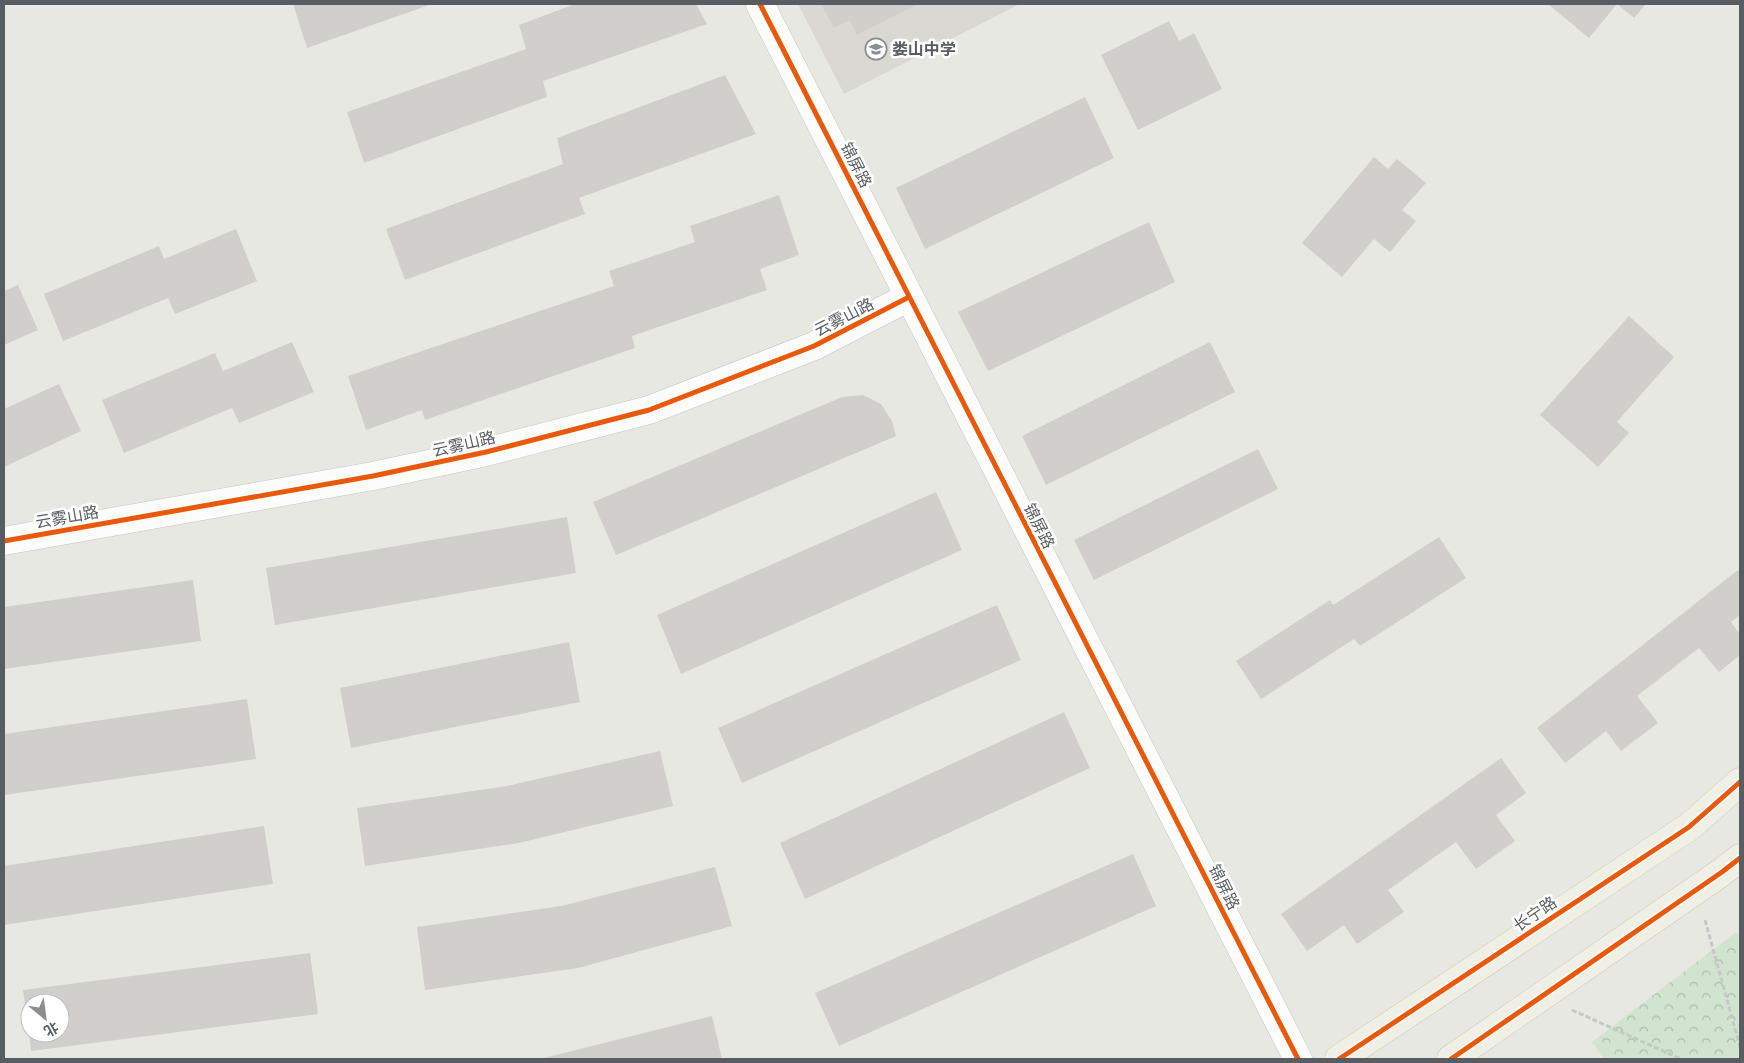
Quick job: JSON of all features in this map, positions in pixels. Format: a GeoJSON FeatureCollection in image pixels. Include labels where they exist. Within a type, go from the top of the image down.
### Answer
{"type":"FeatureCollection","features":[{"type":"Feature","properties":{"kind":"main road","name":"长宁路"},"geometry":{"type":"LineString","coordinates":[[1339,1059],[1689,827],[1740,782]]}},
{"type":"Feature","properties":{"kind":"main road"},"geometry":{"type":"LineString","coordinates":[[1451,1059],[1697,890],[1740,858]]}},
{"type":"Feature","properties":{"kind":"street","name":"锦屏路"},"geometry":{"type":"LineString","coordinates":[[760,4],[1298,1059]]}},
{"type":"Feature","properties":{"kind":"street","name":"云雾山路"},"geometry":{"type":"LineString","coordinates":[[4,541],[373,476],[486,452],[649,410],[814,346],[908,297]]}},
{"type":"Feature","properties":{"kind":"path"},"geometry":{"type":"LineString","coordinates":[[1697,890],[1740,1047]]}},
{"type":"Feature","properties":{"kind":"path"},"geometry":{"type":"LineString","coordinates":[[1542,996],[1681,1059]]}},
{"type":"Feature","properties":{"kind":"shaded area","name":"娄山中学"},"geometry":{"type":"Polygon","coordinates":[[[798,4],[1020,4],[844,94],[798,4]]]}},
{"type":"Feature","properties":{"kind":"green space"},"geometry":{"type":"Polygon","coordinates":[[[1736,932],[1740,938],[1740,1059],[1604,1059],[1592,1042],[1736,932]]]}},
{"type":"Feature","properties":{"kind":"building"},"geometry":{"type":"Polygon","coordinates":[[[293,4],[432,4],[307,48],[293,4]]]}},
{"type":"Feature","properties":{"kind":"building"},"geometry":{"type":"Polygon","coordinates":[[[575,4],[696,4],[707,24],[543,81],[547,97],[364,163],[347,112],[526,49],[519,25],[575,4]]]}},
{"type":"Feature","properties":{"kind":"building"},"geometry":{"type":"Polygon","coordinates":[[[821,4],[918,4],[857,35],[850,20],[834,28],[821,4]]]}},
{"type":"Feature","properties":{"kind":"building"},"geometry":{"type":"Polygon","coordinates":[[[1550,4],[1617,4],[1589,38],[1550,4]]]}},
{"type":"Feature","properties":{"kind":"building"},"geometry":{"type":"Polygon","coordinates":[[[1617,4],[1646,4],[1634,18],[1617,4]]]}},
{"type":"Feature","properties":{"kind":"building"},"geometry":{"type":"Polygon","coordinates":[[[1169,21],[1179,41],[1194,33],[1222,89],[1138,130],[1101,55],[1169,21]]]}},
{"type":"Feature","properties":{"kind":"building"},"geometry":{"type":"Polygon","coordinates":[[[725,75],[756,134],[579,198],[585,214],[405,280],[386,229],[563,164],[557,138],[725,75]]]}},
{"type":"Feature","properties":{"kind":"building"},"geometry":{"type":"Polygon","coordinates":[[[1085,97],[1114,158],[925,249],[896,188],[1085,97]]]}},
{"type":"Feature","properties":{"kind":"building"},"geometry":{"type":"Polygon","coordinates":[[[1374,157],[1388,169],[1397,159],[1426,183],[1402,210],[1416,221],[1390,252],[1374,239],[1342,277],[1302,243],[1374,157]]]}},
{"type":"Feature","properties":{"kind":"building"},"geometry":{"type":"Polygon","coordinates":[[[779,195],[799,255],[760,269],[767,290],[632,336],[635,348],[425,420],[422,410],[366,430],[348,376],[614,286],[609,271],[695,242],[690,226],[779,195]]]}},
{"type":"Feature","properties":{"kind":"building"},"geometry":{"type":"Polygon","coordinates":[[[1149,222],[1175,282],[988,371],[958,312],[1149,222]]]}},
{"type":"Feature","properties":{"kind":"building"},"geometry":{"type":"Polygon","coordinates":[[[236,229],[257,281],[175,314],[168,298],[63,341],[44,294],[159,246],[164,259],[236,229]]]}},
{"type":"Feature","properties":{"kind":"building"},"geometry":{"type":"Polygon","coordinates":[[[18,285],[38,330],[4,345],[4,291],[18,285]]]}},
{"type":"Feature","properties":{"kind":"building"},"geometry":{"type":"Polygon","coordinates":[[[1629,316],[1674,357],[1617,422],[1629,433],[1598,467],[1540,415],[1629,316]]]}},
{"type":"Feature","properties":{"kind":"building"},"geometry":{"type":"Polygon","coordinates":[[[292,342],[314,392],[239,423],[232,408],[124,453],[102,400],[215,353],[223,371],[292,342]]]}},
{"type":"Feature","properties":{"kind":"building"},"geometry":{"type":"Polygon","coordinates":[[[1210,342],[1235,392],[1046,485],[1022,436],[1210,342]]]}},
{"type":"Feature","properties":{"kind":"building"},"geometry":{"type":"Polygon","coordinates":[[[59,384],[81,431],[4,467],[4,409],[59,384]]]}},
{"type":"Feature","properties":{"kind":"building"},"geometry":{"type":"Polygon","coordinates":[[[863,395],[881,404],[892,421],[896,436],[616,555],[593,502],[842,397],[863,395]]]}},
{"type":"Feature","properties":{"kind":"building"},"geometry":{"type":"Polygon","coordinates":[[[1258,449],[1278,489],[1094,580],[1074,540],[1258,449]]]}},
{"type":"Feature","properties":{"kind":"building"},"geometry":{"type":"Polygon","coordinates":[[[936,492],[962,550],[681,674],[657,615],[936,492]]]}},
{"type":"Feature","properties":{"kind":"building"},"geometry":{"type":"Polygon","coordinates":[[[567,517],[576,573],[275,625],[266,568],[567,517]]]}},
{"type":"Feature","properties":{"kind":"building"},"geometry":{"type":"Polygon","coordinates":[[[1439,537],[1466,578],[1360,646],[1354,639],[1261,699],[1236,661],[1330,600],[1333,605],[1439,537]]]}},
{"type":"Feature","properties":{"kind":"building"},"geometry":{"type":"Polygon","coordinates":[[[1738,570],[1740,572],[1740,615],[1731,622],[1740,634],[1740,655],[1719,672],[1699,648],[1637,696],[1658,723],[1621,751],[1606,731],[1565,763],[1537,728],[1738,570]]]}},
{"type":"Feature","properties":{"kind":"building"},"geometry":{"type":"Polygon","coordinates":[[[193,580],[201,641],[4,669],[4,607],[193,580]]]}},
{"type":"Feature","properties":{"kind":"building"},"geometry":{"type":"Polygon","coordinates":[[[997,605],[1021,660],[742,783],[718,728],[997,605]]]}},
{"type":"Feature","properties":{"kind":"building"},"geometry":{"type":"Polygon","coordinates":[[[569,642],[580,702],[351,748],[340,688],[569,642]]]}},
{"type":"Feature","properties":{"kind":"building"},"geometry":{"type":"Polygon","coordinates":[[[247,699],[256,759],[4,795],[4,734],[247,699]]]}},
{"type":"Feature","properties":{"kind":"building"},"geometry":{"type":"Polygon","coordinates":[[[1064,712],[1090,768],[805,899],[780,843],[1064,712]]]}},
{"type":"Feature","properties":{"kind":"building"},"geometry":{"type":"Polygon","coordinates":[[[660,751],[673,806],[519,843],[365,866],[357,808],[507,786],[660,751]]]}},
{"type":"Feature","properties":{"kind":"building"},"geometry":{"type":"Polygon","coordinates":[[[1501,758],[1526,793],[1496,815],[1515,841],[1476,869],[1456,842],[1388,890],[1404,912],[1357,944],[1344,925],[1307,951],[1281,914],[1501,758]]]}},
{"type":"Feature","properties":{"kind":"building"},"geometry":{"type":"Polygon","coordinates":[[[264,826],[273,884],[4,925],[4,866],[264,826]]]}},
{"type":"Feature","properties":{"kind":"building"},"geometry":{"type":"Polygon","coordinates":[[[1133,854],[1156,906],[839,1046],[815,993],[1133,854]]]}},
{"type":"Feature","properties":{"kind":"building"},"geometry":{"type":"Polygon","coordinates":[[[715,867],[732,926],[578,968],[425,990],[417,927],[561,906],[715,867]]]}},
{"type":"Feature","properties":{"kind":"building"},"geometry":{"type":"Polygon","coordinates":[[[310,953],[318,1014],[31,1051],[30,1043],[70,1043],[70,993],[23,993],[23,990],[310,953]]]}},
{"type":"Feature","properties":{"kind":"building"},"geometry":{"type":"Polygon","coordinates":[[[712,1016],[722,1059],[540,1059],[712,1016]]]}},
{"type":"Feature","properties":{"kind":"cycle path"},"geometry":{"type":"LineString","coordinates":[[760,4],[1298,1059]]}},
{"type":"Feature","properties":{"kind":"cycle path"},"geometry":{"type":"LineString","coordinates":[[4,541],[373,476],[486,452],[649,410],[814,346],[909,297]]}},
{"type":"Feature","properties":{"kind":"cycle path"},"geometry":{"type":"LineString","coordinates":[[1339,1059],[1689,827],[1740,782]]}},
{"type":"Feature","properties":{"kind":"cycle path"},"geometry":{"type":"LineString","coordinates":[[1451,1059],[1740,858]]}},
{"type":"Feature","properties":{"kind":"place","name":"娄山中学"},"geometry":{"type":"Point","coordinates":[876,49]}}]}
